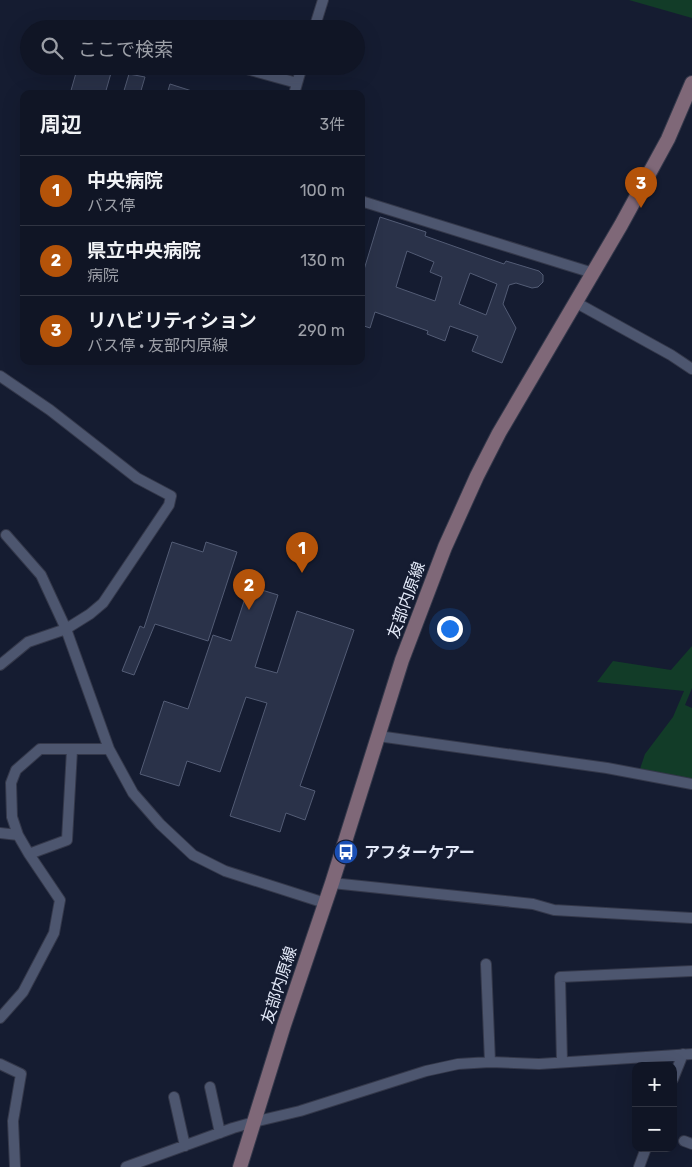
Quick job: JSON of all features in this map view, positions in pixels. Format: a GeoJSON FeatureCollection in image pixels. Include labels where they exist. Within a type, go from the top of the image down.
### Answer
{"type":"FeatureCollection","features":[{"type":"Feature","properties":{"kind":"main road","name":"友部内原線"},"geometry":{"type":"LineString","coordinates":[[240,1167],[284,1024],[332,883],[402,660],[454,526],[476,476],[499,433],[621,225],[668,140],[692,83]]}},
{"type":"Feature","properties":{"kind":"street"},"geometry":{"type":"LineString","coordinates":[[317,20],[323,0]]}},
{"type":"Feature","properties":{"kind":"street"},"geometry":{"type":"LineString","coordinates":[[259,75],[296,89],[300,75]]}},
{"type":"Feature","properties":{"kind":"street"},"geometry":{"type":"LineString","coordinates":[[365,202],[593,273]]}},
{"type":"Feature","properties":{"kind":"street"},"geometry":{"type":"LineString","coordinates":[[575,302],[671,355],[692,369]]}},
{"type":"Feature","properties":{"kind":"street"},"geometry":{"type":"LineString","coordinates":[[0,376],[50,410],[137,478],[171,496],[170,505],[103,603],[90,614],[66,629],[28,642],[0,665]]}},
{"type":"Feature","properties":{"kind":"street"},"geometry":{"type":"LineString","coordinates":[[6,535],[41,575],[66,629],[109,749],[133,794],[160,824],[193,855],[225,871],[325,903]]}},
{"type":"Feature","properties":{"kind":"street"},"geometry":{"type":"LineString","coordinates":[[378,736],[607,768],[692,784]]}},
{"type":"Feature","properties":{"kind":"street"},"geometry":{"type":"LineString","coordinates":[[0,1018],[22,992],[54,933],[60,900],[29,854],[18,834],[12,817],[11,783],[16,770],[40,749],[109,749]]}},
{"type":"Feature","properties":{"kind":"street"},"geometry":{"type":"LineString","coordinates":[[29,854],[67,840],[72,750]]}},
{"type":"Feature","properties":{"kind":"street"},"geometry":{"type":"LineString","coordinates":[[0,833],[18,834]]}},
{"type":"Feature","properties":{"kind":"street"},"geometry":{"type":"LineString","coordinates":[[332,883],[533,904],[554,910],[692,918]]}},
{"type":"Feature","properties":{"kind":"street"},"geometry":{"type":"LineString","coordinates":[[486,964],[490,1062]]}},
{"type":"Feature","properties":{"kind":"street"},"geometry":{"type":"LineString","coordinates":[[562,1062],[560,977],[692,971]]}},
{"type":"Feature","properties":{"kind":"street"},"geometry":{"type":"LineString","coordinates":[[126,1167],[254,1122],[300,1111],[426,1071],[458,1064],[490,1062],[539,1064],[687,1054]]}},
{"type":"Feature","properties":{"kind":"street"},"geometry":{"type":"LineString","coordinates":[[677,1072],[687,1054]]}},
{"type":"Feature","properties":{"kind":"street"},"geometry":{"type":"LineString","coordinates":[[0,1064],[21,1074],[13,1121],[15,1167]]}},
{"type":"Feature","properties":{"kind":"street"},"geometry":{"type":"LineString","coordinates":[[210,1087],[220,1133]]}},
{"type":"Feature","properties":{"kind":"street"},"geometry":{"type":"LineString","coordinates":[[174,1097],[185,1146]]}},
{"type":"Feature","properties":{"kind":"street"},"geometry":{"type":"LineString","coordinates":[[639,1167],[645,1152]]}},
{"type":"Feature","properties":{"kind":"green space"},"geometry":{"type":"Polygon","coordinates":[[[629,0],[692,0],[692,18],[629,0]]]}},
{"type":"Feature","properties":{"kind":"green space"},"geometry":{"type":"Polygon","coordinates":[[[692,646],[692,688],[685,705],[692,708],[692,780],[639,772],[645,754],[673,717],[684,691],[597,682],[613,661],[671,670],[692,646]]]}},
{"type":"Feature","properties":{"kind":"building"},"geometry":{"type":"Polygon","coordinates":[[[75,75],[110,75],[106,90],[71,90],[75,75]]]}},
{"type":"Feature","properties":{"kind":"building"},"geometry":{"type":"Polygon","coordinates":[[[129,75],[145,77],[141,90],[124,90],[129,75]]]}},
{"type":"Feature","properties":{"kind":"building"},"geometry":{"type":"Polygon","coordinates":[[[170,84],[189,90],[168,90],[170,84]]]}},
{"type":"Feature","properties":{"kind":"building"},"geometry":{"type":"Polygon","coordinates":[[[380,217],[426,232],[425,236],[504,264],[506,261],[539,271],[543,275],[543,282],[538,287],[532,288],[516,283],[509,285],[503,304],[516,328],[502,363],[472,351],[478,336],[450,326],[445,341],[427,334],[428,331],[375,312],[370,328],[365,326],[365,266],[380,217]],[[407,251],[396,287],[435,301],[442,277],[430,272],[434,262],[407,251]],[[470,273],[459,304],[486,315],[497,284],[470,273]]]}},
{"type":"Feature","properties":{"kind":"building"},"geometry":{"type":"Polygon","coordinates":[[[172,542],[203,552],[206,542],[237,552],[208,641],[155,624],[134,675],[122,671],[140,626],[144,628],[172,542]]]}},
{"type":"Feature","properties":{"kind":"building"},"geometry":{"type":"Polygon","coordinates":[[[249,586],[278,595],[255,667],[277,673],[297,611],[354,630],[300,786],[315,791],[305,820],[286,813],[280,832],[230,816],[267,703],[246,697],[220,772],[187,761],[179,786],[140,774],[164,701],[188,709],[213,635],[231,641],[249,586]]]}},
{"type":"Feature","properties":{"kind":"place","name":"リハビリティション"},"geometry":{"type":"Point","coordinates":[641,208]}},
{"type":"Feature","properties":{"kind":"place","name":"中央病院"},"geometry":{"type":"Point","coordinates":[302,573]}},
{"type":"Feature","properties":{"kind":"place","name":"県立中央病院"},"geometry":{"type":"Point","coordinates":[249,610]}},
{"type":"Feature","properties":{"kind":"place","name":"アフターケアー"},"geometry":{"type":"Point","coordinates":[346,852]}}]}
